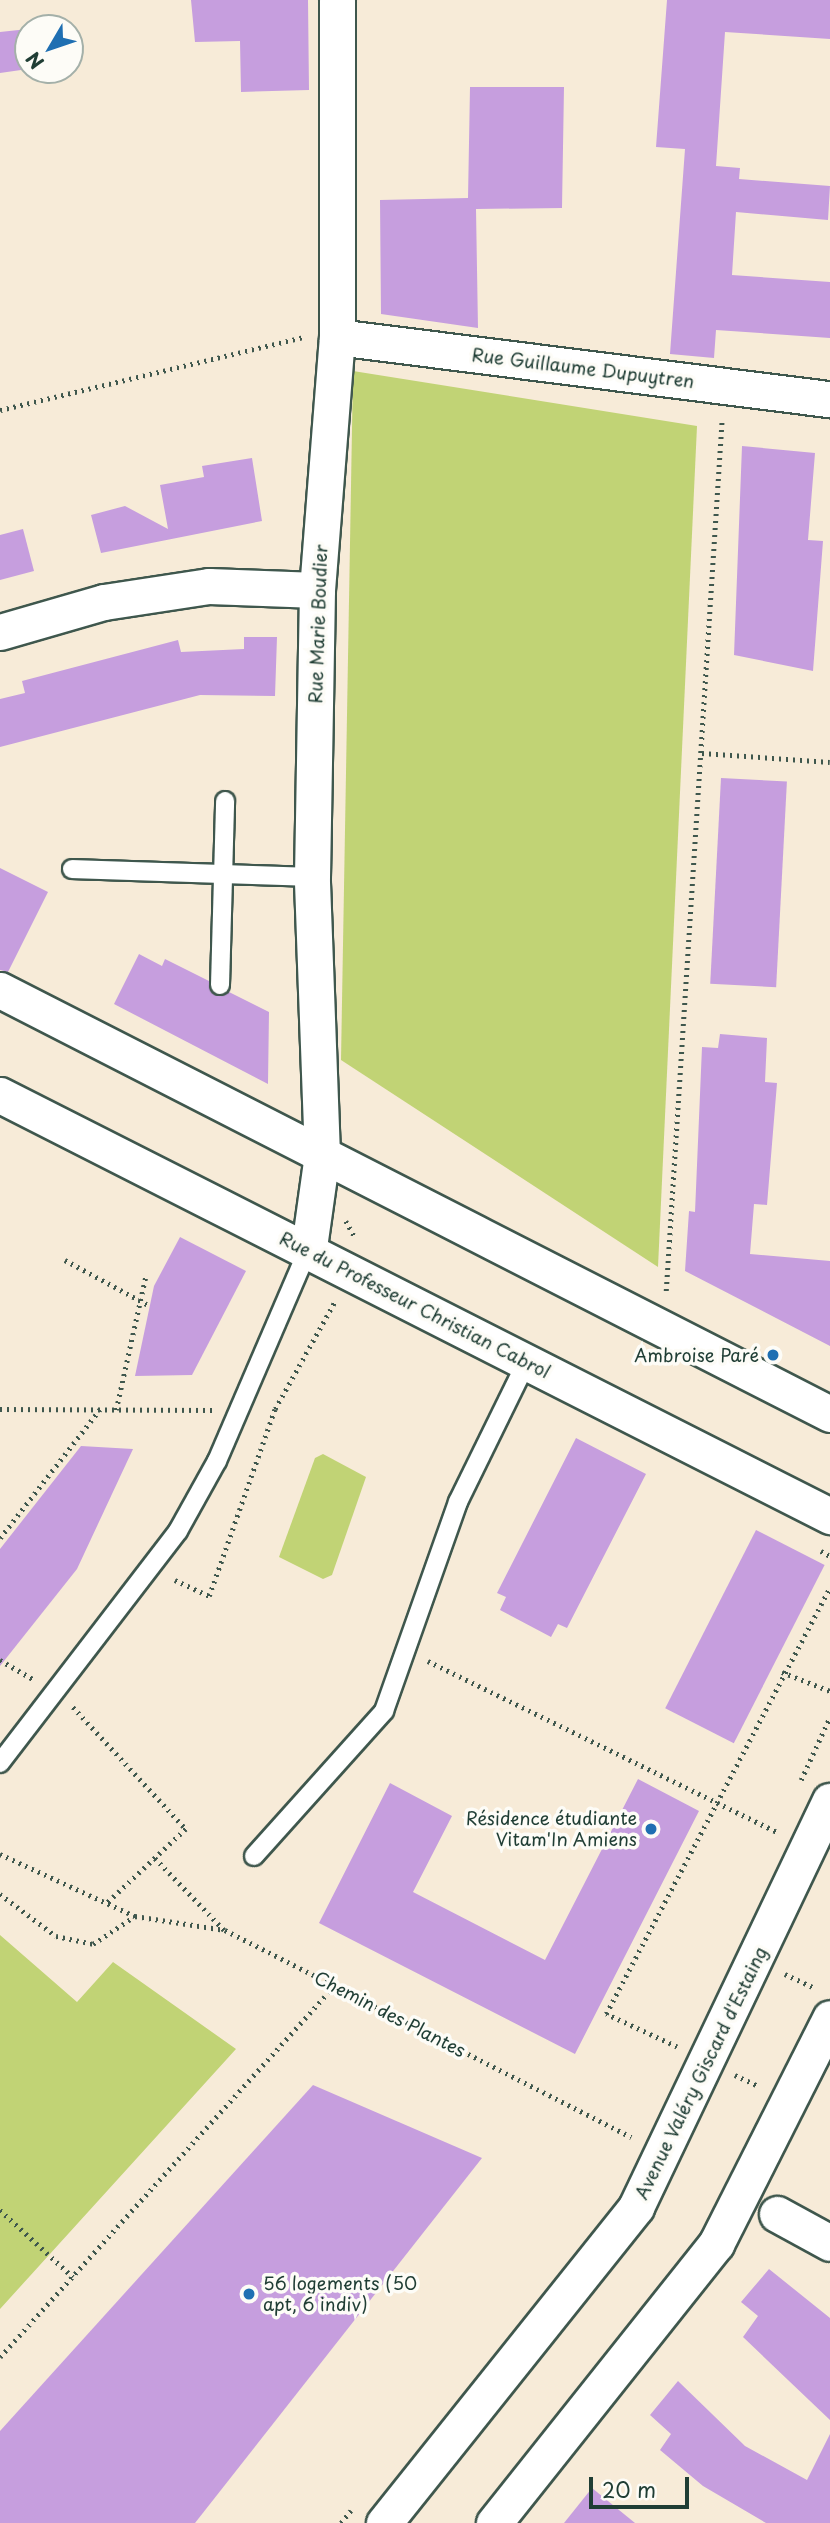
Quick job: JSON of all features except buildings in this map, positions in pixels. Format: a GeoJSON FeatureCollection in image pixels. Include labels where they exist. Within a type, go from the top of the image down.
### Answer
{"type":"FeatureCollection","features":[{"type":"Feature","properties":{"kind":"street","name":"Rue Marie Boudier"},"geometry":{"type":"LineString","coordinates":[[309,1247],[322,1155],[312,877],[317,590],[337,337],[337,0]]}},
{"type":"Feature","properties":{"kind":"street","name":"Rue Guillaume Dupuytren"},"geometry":{"type":"LineString","coordinates":[[337,337],[830,399]]}},
{"type":"Feature","properties":{"kind":"street"},"geometry":{"type":"LineString","coordinates":[[0,632],[104,602],[209,586],[317,590]]}},
{"type":"Feature","properties":{"kind":"street"},"geometry":{"type":"LineString","coordinates":[[0,990],[830,1414]]}},
{"type":"Feature","properties":{"kind":"street","name":"Rue du Professeur Christian Cabrol"},"geometry":{"type":"LineString","coordinates":[[0,1094],[309,1247],[830,1516]]}},
{"type":"Feature","properties":{"kind":"street","name":"Avenue Valéry Giscard d'Estaing"},"geometry":{"type":"LineString","coordinates":[[384,2523],[636,2207],[708,2062],[830,1801]]}},
{"type":"Feature","properties":{"kind":"street"},"geometry":{"type":"LineString","coordinates":[[494,2523],[716,2244],[830,2018]]}},
{"type":"Feature","properties":{"kind":"street"},"geometry":{"type":"LineString","coordinates":[[777,2214],[830,2243]]}},
{"type":"Feature","properties":{"kind":"lane"},"geometry":{"type":"LineString","coordinates":[[220,985],[225,801]]}},
{"type":"Feature","properties":{"kind":"lane"},"geometry":{"type":"LineString","coordinates":[[72,869],[312,877]]}},
{"type":"Feature","properties":{"kind":"lane"},"geometry":{"type":"LineString","coordinates":[[0,1763],[178,1531],[239,1410],[309,1247]]}},
{"type":"Feature","properties":{"kind":"lane"},"geometry":{"type":"LineString","coordinates":[[254,1856],[384,1711],[458,1503],[527,1361]]}},
{"type":"Feature","properties":{"kind":"path"},"geometry":{"type":"LineString","coordinates":[[0,410],[284,337],[337,337]]}},
{"type":"Feature","properties":{"kind":"path"},"geometry":{"type":"LineString","coordinates":[[666,1291],[724,386]]}},
{"type":"Feature","properties":{"kind":"path"},"geometry":{"type":"LineString","coordinates":[[702,753],[830,762]]}},
{"type":"Feature","properties":{"kind":"path"},"geometry":{"type":"LineString","coordinates":[[65,1260],[150,1306]]}},
{"type":"Feature","properties":{"kind":"path"},"geometry":{"type":"LineString","coordinates":[[116,1410],[146,1275]]}},
{"type":"Feature","properties":{"kind":"path"},"geometry":{"type":"LineString","coordinates":[[0,1409],[239,1410],[269,1425]]}},
{"type":"Feature","properties":{"kind":"path"},"geometry":{"type":"LineString","coordinates":[[0,1538],[100,1409]]}},
{"type":"Feature","properties":{"kind":"path"},"geometry":{"type":"LineString","coordinates":[[0,1524],[7,1529]]}},
{"type":"Feature","properties":{"kind":"path"},"geometry":{"type":"LineString","coordinates":[[790,2101],[606,2014],[782,1672],[830,1588]]}},
{"type":"Feature","properties":{"kind":"path"},"geometry":{"type":"LineString","coordinates":[[406,1650],[808,1846]]}},
{"type":"Feature","properties":{"kind":"path"},"geometry":{"type":"LineString","coordinates":[[0,1660],[55,1692]]}},
{"type":"Feature","properties":{"kind":"path"},"geometry":{"type":"LineString","coordinates":[[782,1672],[830,1691]]}},
{"type":"Feature","properties":{"kind":"path"},"geometry":{"type":"LineString","coordinates":[[72,1706],[186,1829],[106,1904]]}},
{"type":"Feature","properties":{"kind":"path","name":"Chemin des Plantes"},"geometry":{"type":"LineString","coordinates":[[0,1854],[135,1916],[225,1930],[637,2141]]}},
{"type":"Feature","properties":{"kind":"path"},"geometry":{"type":"LineString","coordinates":[[155,1858],[225,1930]]}},
{"type":"Feature","properties":{"kind":"path"},"geometry":{"type":"LineString","coordinates":[[0,1895],[56,1936],[93,1944],[135,1916]]}},
{"type":"Feature","properties":{"kind":"path"},"geometry":{"type":"LineString","coordinates":[[0,2357],[334,1986]]}},
{"type":"Feature","properties":{"kind":"path"},"geometry":{"type":"LineString","coordinates":[[0,2210],[73,2277]]}},
{"type":"Feature","properties":{"kind":"green space"},"geometry":{"type":"Polygon","coordinates":[[[353,371],[697,426],[658,1267],[341,1060],[353,371]]]}},
{"type":"Feature","properties":{"kind":"green space"},"geometry":{"type":"Polygon","coordinates":[[[323,1454],[366,1477],[332,1575],[323,1579],[279,1557],[315,1458],[323,1454]]]}},
{"type":"Feature","properties":{"kind":"green space"},"geometry":{"type":"Polygon","coordinates":[[[0,1935],[77,2002],[113,1962],[236,2049],[0,2309],[0,1935]]]}},
{"type":"Feature","properties":{"kind":"place","name":"Ambroise Paré"},"geometry":{"type":"Point","coordinates":[773,1355]}},
{"type":"Feature","properties":{"kind":"place","name":"Résidence étudiante Vitam'In Amiens"},"geometry":{"type":"Point","coordinates":[651,1829]}},
{"type":"Feature","properties":{"kind":"place","name":"56 logements (50 apt, 6 indiv)"},"geometry":{"type":"Point","coordinates":[249,2294]}}]}
